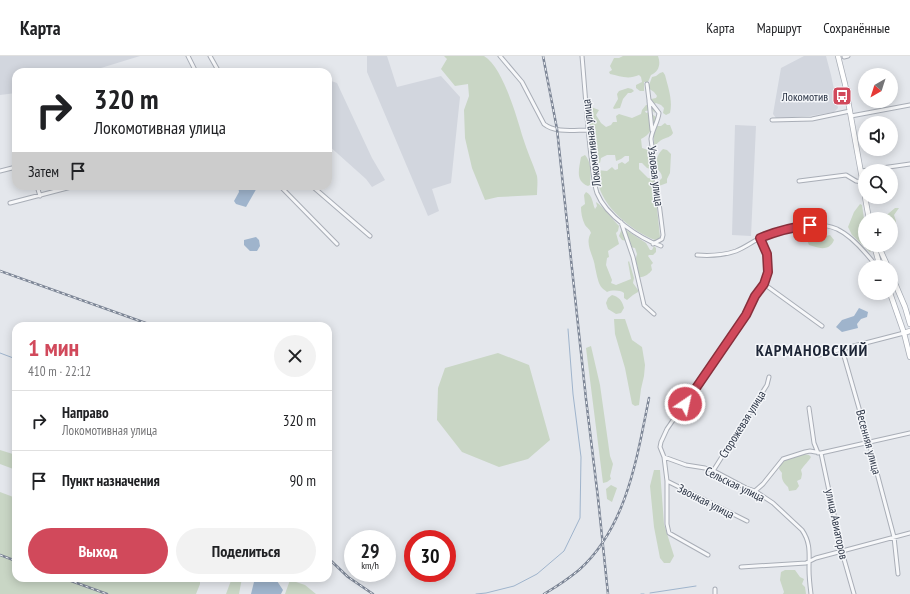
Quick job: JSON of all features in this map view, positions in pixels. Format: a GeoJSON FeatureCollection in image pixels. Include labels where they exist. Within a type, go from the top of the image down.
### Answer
{"type":"FeatureCollection","features":[{"type":"Feature","properties":{"kind":"main road"},"geometry":{"type":"LineString","coordinates":[[843,57],[850,113],[860,164]]}},
{"type":"Feature","properties":{"kind":"main road"},"geometry":{"type":"LineString","coordinates":[[898,292],[910,324]]}},
{"type":"Feature","properties":{"kind":"main road"},"geometry":{"type":"LineString","coordinates":[[892,300],[904,333],[910,357]]}},
{"type":"Feature","properties":{"kind":"main road"},"geometry":{"type":"LineString","coordinates":[[904,333],[910,331]]}},
{"type":"Feature","properties":{"kind":"street"},"geometry":{"type":"LineString","coordinates":[[188,56],[194,68]]}},
{"type":"Feature","properties":{"kind":"street"},"geometry":{"type":"LineString","coordinates":[[210,56],[217,68]]}},
{"type":"Feature","properties":{"kind":"street"},"geometry":{"type":"LineString","coordinates":[[500,56],[522,82],[544,124],[552,129],[588,130]]}},
{"type":"Feature","properties":{"kind":"street","name":"Локомотивная улица"},"geometry":{"type":"LineString","coordinates":[[582,56],[588,130],[597,193],[609,211],[621,222],[639,236],[661,246]]}},
{"type":"Feature","properties":{"kind":"street","name":"Узловая улица"},"geometry":{"type":"LineString","coordinates":[[647,84],[649,100],[658,110],[659,114],[659,117],[652,130],[651,139],[663,235],[662,239],[654,244]]}},
{"type":"Feature","properties":{"kind":"street"},"geometry":{"type":"LineString","coordinates":[[649,100],[652,130]]}},
{"type":"Feature","properties":{"kind":"street"},"geometry":{"type":"LineString","coordinates":[[772,120],[812,119],[910,105]]}},
{"type":"Feature","properties":{"kind":"street"},"geometry":{"type":"LineString","coordinates":[[898,166],[910,164]]}},
{"type":"Feature","properties":{"kind":"street"},"geometry":{"type":"LineString","coordinates":[[0,170],[12,168]]}},
{"type":"Feature","properties":{"kind":"street"},"geometry":{"type":"LineString","coordinates":[[798,181],[846,175],[858,181]]}},
{"type":"Feature","properties":{"kind":"street"},"geometry":{"type":"LineString","coordinates":[[38,190],[40,196]]}},
{"type":"Feature","properties":{"kind":"street"},"geometry":{"type":"LineString","coordinates":[[10,203],[61,190]]}},
{"type":"Feature","properties":{"kind":"street"},"geometry":{"type":"LineString","coordinates":[[284,190],[337,244]]}},
{"type":"Feature","properties":{"kind":"street"},"geometry":{"type":"LineString","coordinates":[[317,190],[370,236]]}},
{"type":"Feature","properties":{"kind":"street"},"geometry":{"type":"LineString","coordinates":[[621,222],[633,257],[644,305],[654,314]]}},
{"type":"Feature","properties":{"kind":"street"},"geometry":{"type":"LineString","coordinates":[[697,255],[707,256],[734,251],[773,233],[793,227],[810,225],[829,226],[838,230],[845,234],[872,260]]}},
{"type":"Feature","properties":{"kind":"street"},"geometry":{"type":"LineString","coordinates":[[667,481],[664,457],[660,447],[667,429],[746,315],[755,296],[764,284],[768,272],[767,254],[760,238]]}},
{"type":"Feature","properties":{"kind":"street"},"geometry":{"type":"LineString","coordinates":[[764,284],[822,326]]}},
{"type":"Feature","properties":{"kind":"street"},"geometry":{"type":"LineString","coordinates":[[818,355],[904,333]]}},
{"type":"Feature","properties":{"kind":"street","name":"Весенняя улица"},"geometry":{"type":"LineString","coordinates":[[842,349],[894,537],[898,574]]}},
{"type":"Feature","properties":{"kind":"street","name":"Сторожевая улица"},"geometry":{"type":"LineString","coordinates":[[713,471],[767,385],[769,377]]}},
{"type":"Feature","properties":{"kind":"street","name":"улица Авиаторов"},"geometry":{"type":"LineString","coordinates":[[809,408],[814,443],[820,453],[842,552],[854,594]]}},
{"type":"Feature","properties":{"kind":"street"},"geometry":{"type":"LineString","coordinates":[[755,491],[763,484],[783,459],[800,453],[810,451],[820,453],[910,433]]}},
{"type":"Feature","properties":{"kind":"street","name":"Сельская улица"},"geometry":{"type":"LineString","coordinates":[[664,457],[686,465],[713,471],[755,491],[773,503],[802,530],[806,535],[810,551],[809,567],[811,594]]}},
{"type":"Feature","properties":{"kind":"street","name":"Звонкая улица"},"geometry":{"type":"LineString","coordinates":[[708,555],[669,533],[667,524],[667,481],[747,521]]}},
{"type":"Feature","properties":{"kind":"street"},"geometry":{"type":"LineString","coordinates":[[741,567],[806,563],[816,558],[910,533]]}},
{"type":"Feature","properties":{"kind":"street"},"geometry":{"type":"LineString","coordinates":[[715,589],[715,594]]}},
{"type":"Feature","properties":{"kind":"shaded area"},"geometry":{"type":"Polygon","coordinates":[[[0,56],[140,56],[101,68],[12,68],[12,94],[0,95],[0,56]]]}},
{"type":"Feature","properties":{"kind":"shaded area"},"geometry":{"type":"Polygon","coordinates":[[[367,56],[387,56],[397,87],[441,76],[460,97],[451,183],[432,189],[439,211],[428,216],[367,72],[367,56]]]}},
{"type":"Feature","properties":{"kind":"shaded area"},"geometry":{"type":"Polygon","coordinates":[[[804,56],[826,56],[838,108],[834,112],[810,116],[776,118],[773,114],[781,68],[804,56]]]}},
{"type":"Feature","properties":{"kind":"shaded area"},"geometry":{"type":"Polygon","coordinates":[[[332,81],[337,83],[372,158],[385,180],[372,187],[366,179],[332,149],[332,81]]]}},
{"type":"Feature","properties":{"kind":"shaded area"},"geometry":{"type":"Polygon","coordinates":[[[735,125],[756,126],[751,236],[732,235],[735,125]]]}},
{"type":"Feature","properties":{"kind":"green space"},"geometry":{"type":"Polygon","coordinates":[[[444,56],[484,56],[491,62],[503,82],[517,118],[537,176],[537,195],[498,197],[485,200],[472,168],[465,138],[464,110],[469,96],[468,84],[455,86],[441,69],[447,59],[444,56]]]}},
{"type":"Feature","properties":{"kind":"green space"},"geometry":{"type":"Polygon","coordinates":[[[623,56],[658,56],[658,70],[651,75],[648,82],[644,82],[644,91],[640,91],[636,88],[636,85],[642,82],[639,75],[621,77],[610,74],[609,72],[612,70],[610,66],[614,58],[623,56]]]}},
{"type":"Feature","properties":{"kind":"green space"},"geometry":{"type":"Polygon","coordinates":[[[663,72],[670,94],[670,113],[666,115],[663,113],[664,108],[656,103],[653,105],[655,113],[652,110],[645,111],[646,113],[649,112],[656,117],[651,130],[641,139],[642,148],[651,151],[653,163],[651,169],[647,168],[642,163],[639,163],[639,169],[648,178],[654,179],[660,237],[659,239],[655,240],[637,231],[619,217],[605,200],[596,176],[597,170],[607,171],[612,167],[615,170],[618,169],[618,164],[622,162],[625,164],[629,161],[629,156],[625,156],[616,161],[615,155],[607,155],[601,158],[600,163],[597,164],[595,162],[588,111],[591,107],[599,110],[596,115],[601,123],[606,127],[611,125],[613,122],[617,122],[616,116],[619,114],[632,118],[641,114],[646,105],[650,105],[651,99],[656,98],[657,96],[648,88],[652,77],[663,72]]]}},
{"type":"Feature","properties":{"kind":"green space"},"geometry":{"type":"Polygon","coordinates":[[[628,88],[634,91],[628,93],[623,99],[620,108],[614,109],[613,108],[618,99],[617,94],[619,91],[628,88]]]}},
{"type":"Feature","properties":{"kind":"green space"},"geometry":{"type":"Polygon","coordinates":[[[665,123],[670,125],[673,133],[669,137],[660,141],[654,147],[655,128],[656,126],[661,126],[665,123]]]}},
{"type":"Feature","properties":{"kind":"green space"},"geometry":{"type":"Polygon","coordinates":[[[663,149],[667,150],[671,154],[670,173],[667,183],[659,186],[658,182],[662,176],[656,164],[657,159],[663,149]]]}},
{"type":"Feature","properties":{"kind":"green space"},"geometry":{"type":"Polygon","coordinates":[[[585,155],[589,162],[591,177],[590,185],[588,186],[581,181],[579,174],[581,157],[585,155]]]}},
{"type":"Feature","properties":{"kind":"green space"},"geometry":{"type":"Polygon","coordinates":[[[586,192],[591,197],[595,209],[597,206],[596,202],[619,226],[616,233],[619,244],[608,251],[609,257],[607,258],[606,265],[612,280],[611,283],[616,285],[631,279],[629,261],[634,278],[633,283],[638,292],[627,300],[624,298],[624,293],[620,291],[607,292],[599,284],[589,246],[589,237],[591,233],[585,225],[581,214],[581,207],[585,204],[584,195],[586,192]]]}},
{"type":"Feature","properties":{"kind":"green space"},"geometry":{"type":"Polygon","coordinates":[[[860,204],[862,205],[863,212],[858,212],[858,241],[852,235],[848,227],[854,212],[860,204]]]}},
{"type":"Feature","properties":{"kind":"green space"},"geometry":{"type":"Polygon","coordinates":[[[895,208],[899,208],[896,212],[890,212],[895,208]]]}},
{"type":"Feature","properties":{"kind":"green space"},"geometry":{"type":"Polygon","coordinates":[[[623,228],[646,243],[650,250],[652,250],[654,246],[656,248],[656,252],[653,255],[648,256],[653,263],[651,265],[652,270],[644,276],[638,277],[636,272],[638,267],[635,261],[637,254],[635,248],[630,247],[627,241],[622,240],[619,236],[623,228]]]}},
{"type":"Feature","properties":{"kind":"green space"},"geometry":{"type":"Polygon","coordinates":[[[830,235],[834,240],[832,244],[826,248],[809,245],[807,240],[830,235]]]}},
{"type":"Feature","properties":{"kind":"green space"},"geometry":{"type":"Polygon","coordinates":[[[612,295],[618,298],[622,303],[624,308],[621,313],[616,314],[608,309],[606,303],[608,298],[612,295]]]}},
{"type":"Feature","properties":{"kind":"green space"},"geometry":{"type":"Polygon","coordinates":[[[614,319],[625,319],[632,340],[642,347],[645,365],[639,405],[635,406],[632,404],[625,368],[615,334],[614,319]]]}},
{"type":"Feature","properties":{"kind":"green space"},"geometry":{"type":"Polygon","coordinates":[[[591,346],[600,385],[610,456],[613,464],[610,476],[611,479],[603,483],[586,348],[591,346]]]}},
{"type":"Feature","properties":{"kind":"green space"},"geometry":{"type":"Polygon","coordinates":[[[498,353],[529,365],[550,440],[528,459],[499,467],[462,452],[437,420],[438,388],[445,368],[498,353]]]}},
{"type":"Feature","properties":{"kind":"green space"},"geometry":{"type":"Polygon","coordinates":[[[0,450],[12,454],[12,468],[0,464],[0,450]]]}},
{"type":"Feature","properties":{"kind":"green space"},"geometry":{"type":"Polygon","coordinates":[[[804,454],[811,457],[801,470],[801,479],[797,481],[799,486],[796,490],[789,491],[782,479],[782,473],[779,469],[780,465],[788,458],[804,454]]]}},
{"type":"Feature","properties":{"kind":"green space"},"geometry":{"type":"Polygon","coordinates":[[[654,470],[660,470],[664,524],[674,556],[670,563],[664,563],[660,558],[654,527],[650,486],[654,470]]]}},
{"type":"Feature","properties":{"kind":"green space"},"geometry":{"type":"Polygon","coordinates":[[[611,485],[617,488],[612,502],[607,499],[606,489],[611,485]]]}},
{"type":"Feature","properties":{"kind":"green space"},"geometry":{"type":"Polygon","coordinates":[[[0,492],[12,496],[12,582],[200,582],[196,594],[0,594],[0,492]]]}},
{"type":"Feature","properties":{"kind":"green space"},"geometry":{"type":"Polygon","coordinates":[[[785,570],[795,570],[800,577],[804,579],[802,584],[805,587],[806,594],[783,594],[784,592],[780,580],[781,572],[785,570]]]}},
{"type":"Feature","properties":{"kind":"green space"},"geometry":{"type":"Polygon","coordinates":[[[230,582],[241,582],[239,594],[226,594],[230,582]]]}},
{"type":"Feature","properties":{"kind":"green space"},"geometry":{"type":"Polygon","coordinates":[[[289,582],[296,582],[305,585],[316,594],[285,594],[289,582]]]}},
{"type":"Feature","properties":{"kind":"water"},"geometry":{"type":"Polygon","coordinates":[[[239,190],[256,190],[246,207],[236,204],[234,201],[239,190]]]}},
{"type":"Feature","properties":{"kind":"water"},"geometry":{"type":"Polygon","coordinates":[[[256,237],[259,240],[260,246],[257,251],[250,251],[244,245],[244,240],[256,237]]]}},
{"type":"Feature","properties":{"kind":"water"},"geometry":{"type":"Polygon","coordinates":[[[859,308],[868,312],[867,317],[861,319],[857,324],[858,328],[842,332],[836,327],[842,320],[854,316],[859,308]]]}},
{"type":"Feature","properties":{"kind":"water"},"geometry":{"type":"Polygon","coordinates":[[[254,582],[278,582],[283,590],[281,594],[251,594],[254,582]]]}},
{"type":"Feature","properties":{"kind":"waterway"},"geometry":{"type":"LineString","coordinates":[[476,594],[514,586],[537,574],[564,551],[580,518],[581,457],[573,394],[568,329]]}},
{"type":"Feature","properties":{"kind":"waterway"},"geometry":{"type":"LineString","coordinates":[[0,353],[12,358]]}},
{"type":"Feature","properties":{"kind":"waterway"},"geometry":{"type":"LineString","coordinates":[[650,593],[696,586]]}},
{"type":"Feature","properties":{"kind":"railway"},"geometry":{"type":"LineString","coordinates":[[543,56],[557,129],[608,594]]}},
{"type":"Feature","properties":{"kind":"railway"},"geometry":{"type":"LineString","coordinates":[[0,271],[143,322]]}},
{"type":"Feature","properties":{"kind":"railway"},"geometry":{"type":"LineString","coordinates":[[544,594],[579,570],[595,553],[608,533],[628,490],[640,444],[649,398]]}},
{"type":"Feature","properties":{"kind":"railway"},"geometry":{"type":"LineString","coordinates":[[0,555],[12,560]]}},
{"type":"Feature","properties":{"kind":"railway"},"geometry":{"type":"LineString","coordinates":[[332,562],[348,577],[373,594]]}},
{"type":"Feature","properties":{"kind":"railway"},"geometry":{"type":"LineString","coordinates":[[74,582],[107,594]]}},
{"type":"Feature","properties":{"kind":"place","name":"Локомотив"},"geometry":{"type":"Point","coordinates":[842,96]}},
{"type":"Feature","properties":{"kind":"district","name":"КАРМАНОВСКИЙ"},"geometry":{"type":"Point","coordinates":[812,350]}},
{"type":"Feature","properties":{"kind":"route"},"geometry":{"type":"LineString","coordinates":[[685,404],[746,315],[755,296],[764,284],[768,272],[767,254],[760,238],[793,227],[810,225]]}}]}
